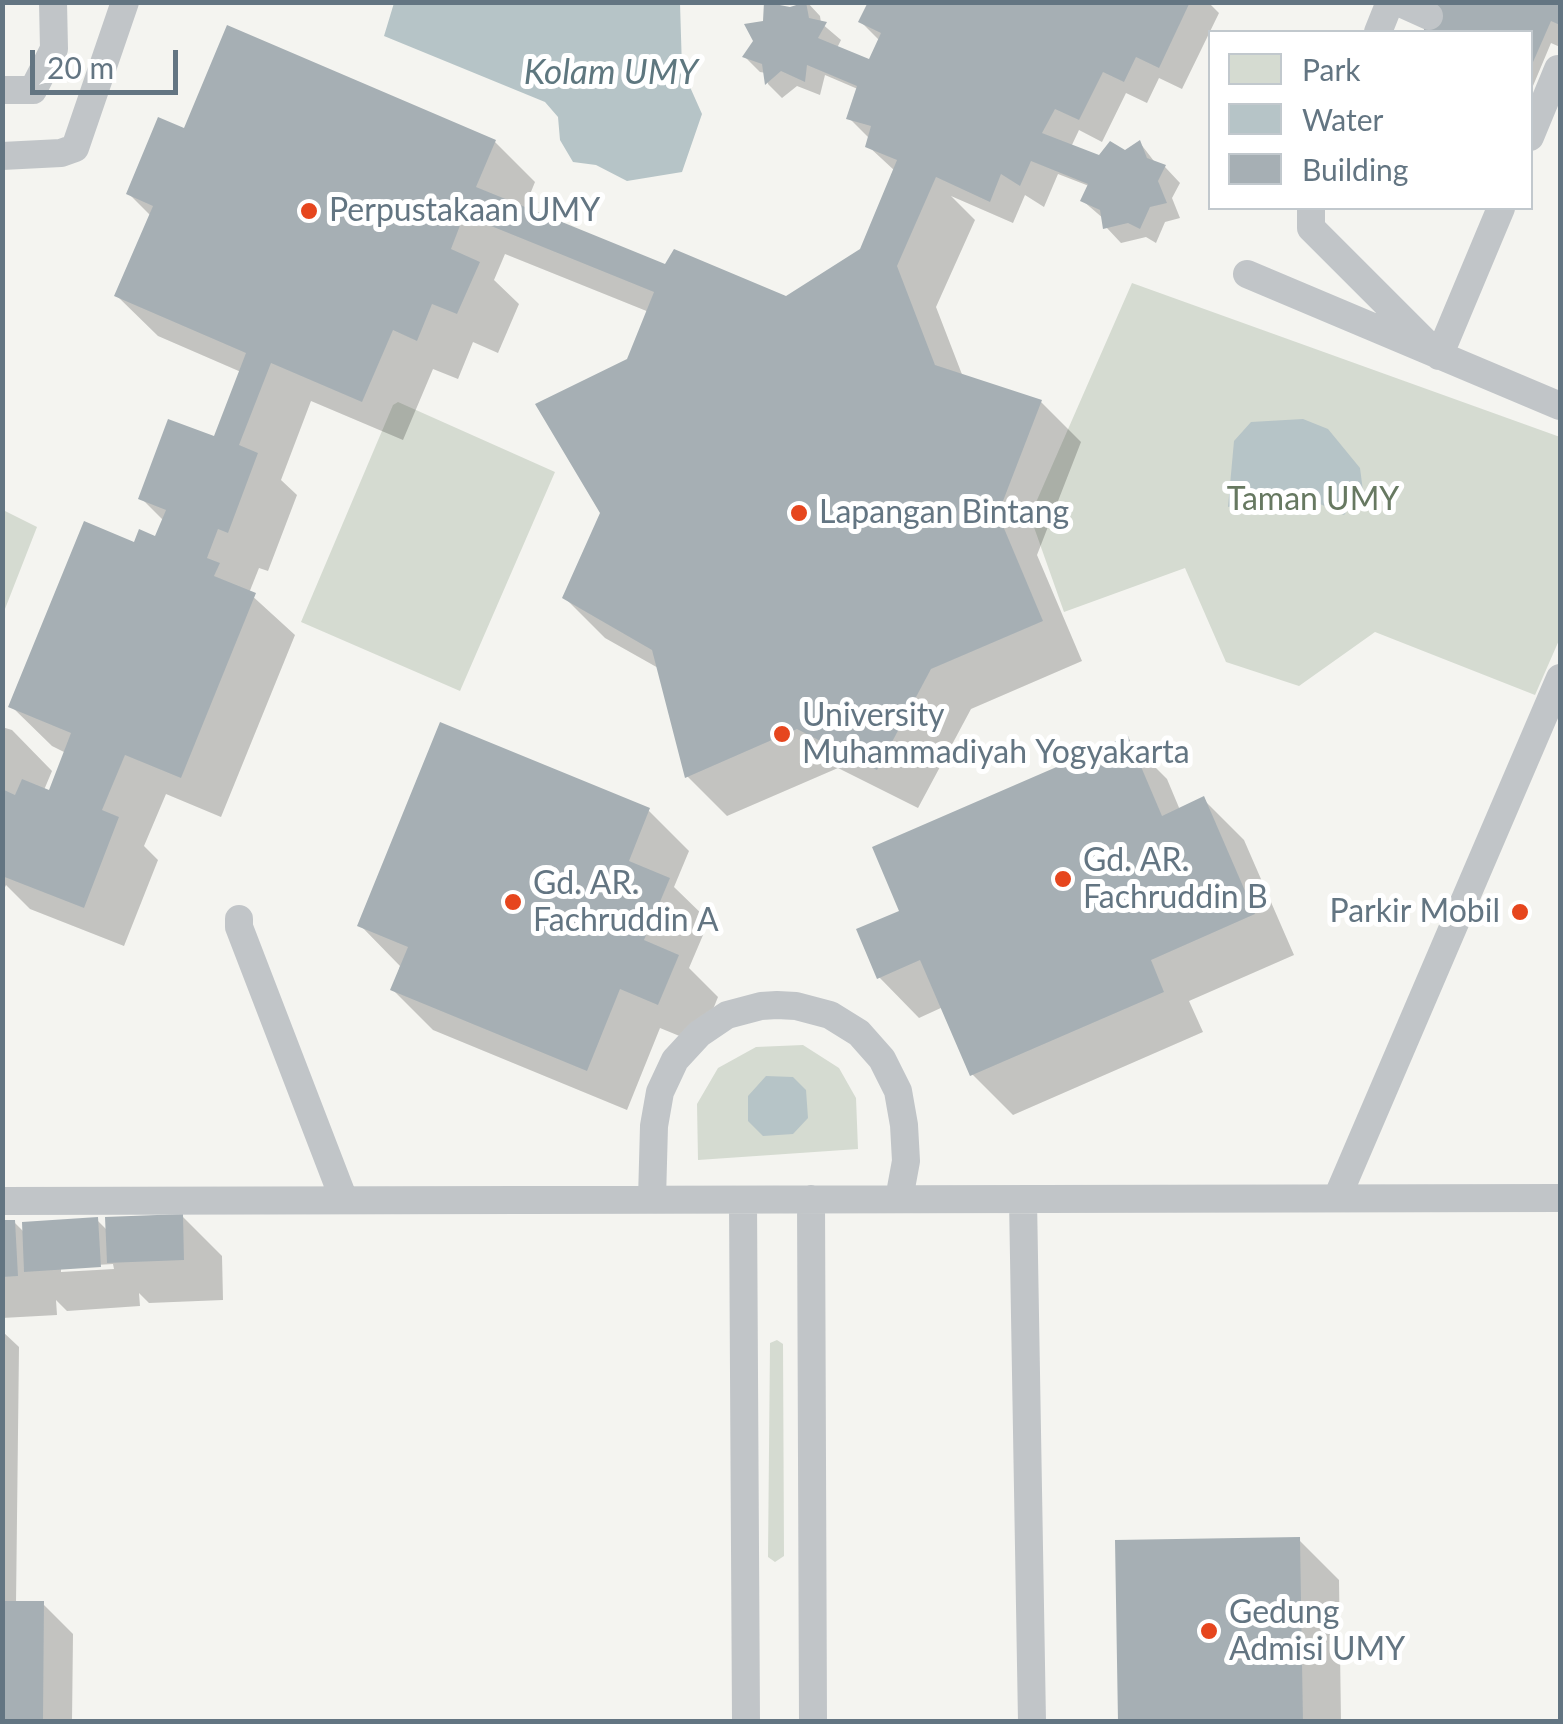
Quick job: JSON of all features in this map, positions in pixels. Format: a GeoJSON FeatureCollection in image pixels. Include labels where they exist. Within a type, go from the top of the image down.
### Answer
{"type":"FeatureCollection","features":[{"type":"Feature","properties":{"kind":"lane"},"geometry":{"type":"LineString","coordinates":[[2,90],[34,90],[54,50],[52,2]]}},
{"type":"Feature","properties":{"kind":"lane"},"geometry":{"type":"LineString","coordinates":[[2,156],[62,153],[75,148],[125,2]]}},
{"type":"Feature","properties":{"kind":"lane"},"geometry":{"type":"LineString","coordinates":[[1379,30],[1390,2]]}},
{"type":"Feature","properties":{"kind":"lane"},"geometry":{"type":"LineString","coordinates":[[1398,2],[1430,16]]}},
{"type":"Feature","properties":{"kind":"lane"},"geometry":{"type":"LineString","coordinates":[[1533,126],[1551,66]]}},
{"type":"Feature","properties":{"kind":"lane"},"geometry":{"type":"LineString","coordinates":[[1311,210],[1311,228],[1440,356]]}},
{"type":"Feature","properties":{"kind":"lane"},"geometry":{"type":"LineString","coordinates":[[1440,356],[1500,210]]}},
{"type":"Feature","properties":{"kind":"lane"},"geometry":{"type":"LineString","coordinates":[[1247,274],[1560,406]]}},
{"type":"Feature","properties":{"kind":"lane"},"geometry":{"type":"LineString","coordinates":[[1337,1198],[1560,678]]}},
{"type":"Feature","properties":{"kind":"lane"},"geometry":{"type":"LineString","coordinates":[[239,919],[344,1200]]}},
{"type":"Feature","properties":{"kind":"lane"},"geometry":{"type":"LineString","coordinates":[[652,1200],[657,1109],[660,1092],[675,1060],[698,1034],[727,1015],[777,1005],[830,1015],[859,1034],[882,1060],[898,1091],[904,1125],[906,1160],[899,1199]]}},
{"type":"Feature","properties":{"kind":"lane"},"geometry":{"type":"LineString","coordinates":[[1023,1198],[1032,1722]]}},
{"type":"Feature","properties":{"kind":"lane"},"geometry":{"type":"LineString","coordinates":[[2,1200],[1560,1198]]}},
{"type":"Feature","properties":{"kind":"lane"},"geometry":{"type":"LineString","coordinates":[[811,1199],[812,1722]]}},
{"type":"Feature","properties":{"kind":"lane"},"geometry":{"type":"LineString","coordinates":[[743,1200],[746,1722]]}},
{"type":"Feature","properties":{"kind":"green space","name":"Taman UMY"},"geometry":{"type":"Polygon","coordinates":[[[1132,283],[1560,437],[1560,638],[1535,695],[1375,632],[1299,686],[1226,662],[1185,568],[1064,612],[1030,516],[1132,283]]]}},
{"type":"Feature","properties":{"kind":"green space"},"geometry":{"type":"Polygon","coordinates":[[[398,402],[555,472],[460,691],[301,622],[393,405],[398,402]]]}},
{"type":"Feature","properties":{"kind":"green space"},"geometry":{"type":"Polygon","coordinates":[[[3,510],[37,527],[3,614],[3,510]]]}},
{"type":"Feature","properties":{"kind":"green space"},"geometry":{"type":"Polygon","coordinates":[[[803,1045],[839,1068],[856,1098],[858,1149],[698,1160],[697,1104],[718,1068],[756,1047],[803,1045]]]}},
{"type":"Feature","properties":{"kind":"green space"},"geometry":{"type":"Polygon","coordinates":[[[777,1340],[783,1344],[784,1556],[775,1562],[768,1557],[770,1343],[777,1340]]]}},
{"type":"Feature","properties":{"kind":"water","name":"Kolam UMY"},"geometry":{"type":"Polygon","coordinates":[[[394,3],[680,3],[682,69],[702,114],[682,172],[627,181],[596,165],[573,162],[560,140],[558,117],[545,102],[384,36],[394,3]]]}},
{"type":"Feature","properties":{"kind":"water"},"geometry":{"type":"Polygon","coordinates":[[[1303,419],[1328,429],[1360,468],[1363,491],[1344,515],[1294,492],[1228,507],[1234,441],[1251,422],[1303,419]]]}},
{"type":"Feature","properties":{"kind":"water"},"geometry":{"type":"Polygon","coordinates":[[[766,1076],[793,1077],[806,1090],[808,1118],[793,1134],[763,1136],[748,1121],[748,1096],[766,1076]]]}},
{"type":"Feature","properties":{"kind":"building"},"geometry":{"type":"Polygon","coordinates":[[[764,2],[790,7],[806,2],[809,18],[827,22],[818,38],[869,59],[881,33],[858,22],[868,2],[1190,2],[1159,68],[1136,57],[1124,82],[1103,72],[1079,120],[1055,109],[1042,133],[1099,155],[1110,141],[1125,150],[1140,140],[1147,158],[1166,165],[1158,181],[1167,203],[1150,207],[1140,229],[1128,223],[1103,229],[1100,210],[1080,201],[1088,184],[1031,161],[1020,186],[1001,174],[990,202],[936,177],[897,266],[935,365],[1042,400],[998,514],[1043,621],[931,669],[877,770],[797,729],[685,778],[652,650],[562,598],[600,513],[535,404],[627,359],[654,292],[464,215],[451,249],[480,262],[457,314],[432,304],[417,341],[393,330],[362,402],[271,363],[239,445],[258,453],[228,533],[218,529],[207,558],[220,563],[214,576],[256,593],[181,778],[125,755],[102,810],[119,817],[84,908],[2,876],[2,789],[15,795],[22,779],[49,790],[71,733],[8,707],[84,521],[134,542],[139,529],[155,536],[166,510],[138,499],[168,419],[214,436],[246,353],[114,296],[153,206],[126,194],[158,117],[184,128],[227,25],[496,140],[476,187],[665,264],[674,249],[786,296],[860,249],[897,160],[865,147],[871,126],[846,119],[857,86],[807,65],[805,82],[781,71],[765,85],[762,64],[742,57],[753,41],[744,24],[763,21],[764,2]]]}},
{"type":"Feature","properties":{"kind":"building"},"geometry":{"type":"Polygon","coordinates":[[[1435,2],[1560,2],[1560,25],[1551,21],[1533,62],[1533,30],[1424,30],[1435,2]]]}},
{"type":"Feature","properties":{"kind":"building","name":"Gd. AR. Fachruddin A"},"geometry":{"type":"Polygon","coordinates":[[[440,722],[650,808],[629,861],[670,878],[644,940],[679,955],[658,1005],[620,989],[587,1071],[390,990],[408,947],[357,926],[440,722]]]}},
{"type":"Feature","properties":{"kind":"building","name":"Gd. AR. Fachruddin B"},"geometry":{"type":"Polygon","coordinates":[[[1128,736],[1162,816],[1204,796],[1255,914],[1151,960],[1164,992],[970,1076],[920,960],[877,979],[856,929],[899,911],[872,847],[1128,736]]]}},
{"type":"Feature","properties":{"kind":"building"},"geometry":{"type":"Polygon","coordinates":[[[183,1214],[184,1260],[107,1263],[105,1217],[183,1214]]]}},
{"type":"Feature","properties":{"kind":"building"},"geometry":{"type":"Polygon","coordinates":[[[98,1217],[101,1267],[24,1272],[22,1222],[98,1217]]]}},
{"type":"Feature","properties":{"kind":"building"},"geometry":{"type":"Polygon","coordinates":[[[2,1220],[15,1220],[18,1276],[2,1277],[2,1220]]]}},
{"type":"Feature","properties":{"kind":"building","name":"Gedung Admisi UMY"},"geometry":{"type":"Polygon","coordinates":[[[1300,1537],[1303,1722],[1118,1722],[1115,1540],[1300,1537]]]}},
{"type":"Feature","properties":{"kind":"building"},"geometry":{"type":"Polygon","coordinates":[[[2,1601],[44,1601],[43,1722],[2,1722],[2,1601]]]}},
{"type":"Feature","properties":{"kind":"place","name":"Perpustakaan UMY"},"geometry":{"type":"Point","coordinates":[309,211]}},
{"type":"Feature","properties":{"kind":"place","name":"Lapangan Bintang"},"geometry":{"type":"Point","coordinates":[799,513]}},
{"type":"Feature","properties":{"kind":"place","name":"University Muhammadiyah Yogyakarta"},"geometry":{"type":"Point","coordinates":[782,734]}},
{"type":"Feature","properties":{"kind":"place","name":"Gd. AR. Fachruddin B"},"geometry":{"type":"Point","coordinates":[1063,879]}},
{"type":"Feature","properties":{"kind":"place","name":"Gd. AR. Fachruddin A"},"geometry":{"type":"Point","coordinates":[513,902]}},
{"type":"Feature","properties":{"kind":"place","name":"Parkir Mobil"},"geometry":{"type":"Point","coordinates":[1520,912]}},
{"type":"Feature","properties":{"kind":"place","name":"Gedung Admisi UMY"},"geometry":{"type":"Point","coordinates":[1209,1631]}}]}
